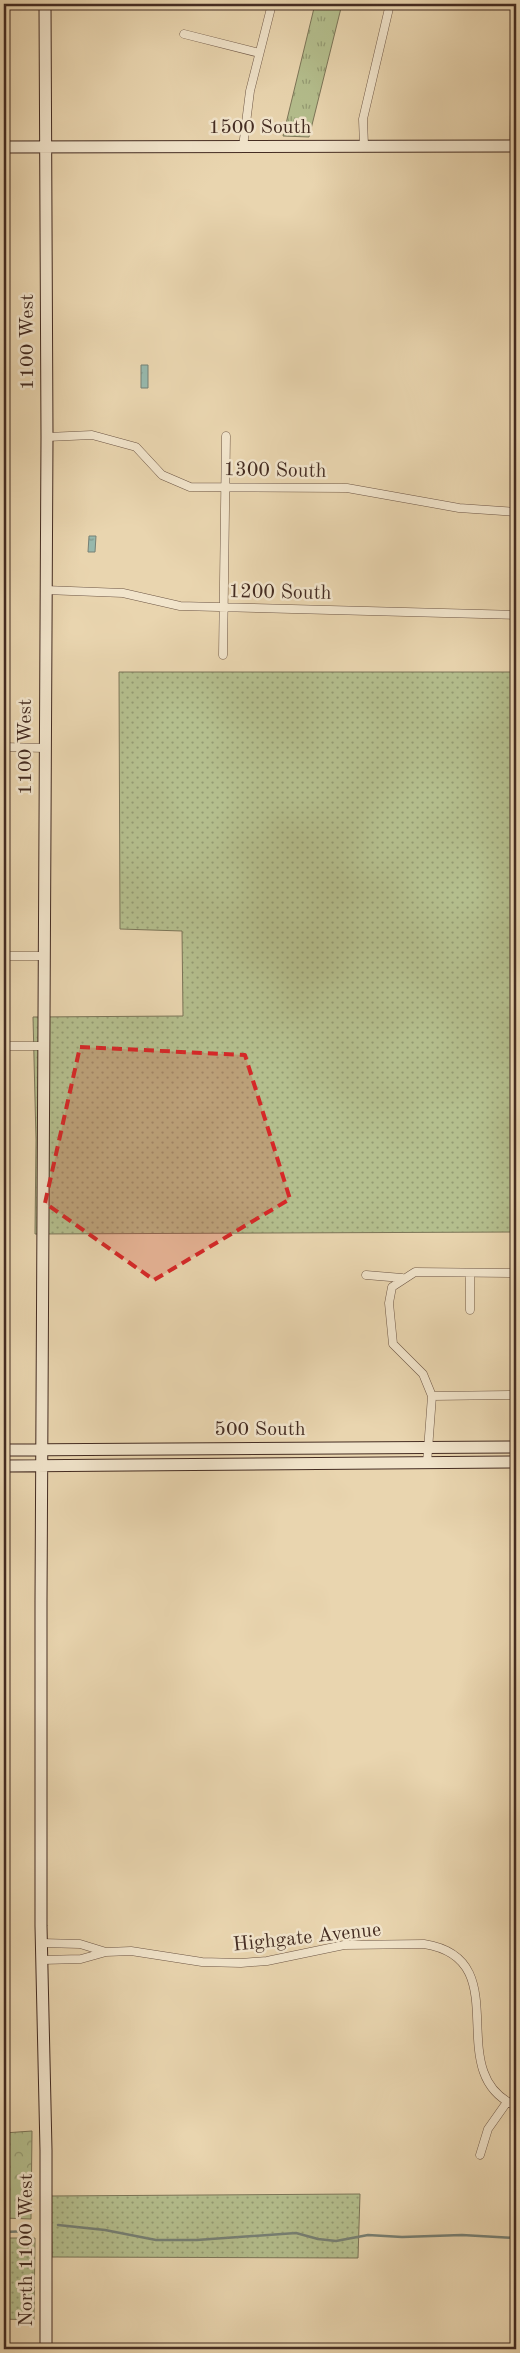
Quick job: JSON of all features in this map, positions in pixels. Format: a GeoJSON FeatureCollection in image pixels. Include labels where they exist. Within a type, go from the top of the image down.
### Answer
{"type":"FeatureCollection","features":[{"type":"Feature","properties":{"kind":"street","name":"1100 West"},"geometry":{"type":"LineString","coordinates":[[45,4],[47,437],[42,1450],[42,1960],[46,2150]]}},
{"type":"Feature","properties":{"kind":"street"},"geometry":{"type":"LineString","coordinates":[[242,147],[246,116],[259,53],[272,4]]}},
{"type":"Feature","properties":{"kind":"street"},"geometry":{"type":"LineString","coordinates":[[364,146],[363,119],[390,4]]}},
{"type":"Feature","properties":{"kind":"street"},"geometry":{"type":"LineString","coordinates":[[184,34],[259,53]]}},
{"type":"Feature","properties":{"kind":"street"},"geometry":{"type":"LineString","coordinates":[[515,69],[515,146]]}},
{"type":"Feature","properties":{"kind":"street","name":"1500 South"},"geometry":{"type":"LineString","coordinates":[[4,147],[515,146]]}},
{"type":"Feature","properties":{"kind":"street","name":"1300 South"},"geometry":{"type":"LineString","coordinates":[[47,437],[92,435],[136,447],[162,475],[190,487],[347,488],[459,508],[516,512]]}},
{"type":"Feature","properties":{"kind":"street"},"geometry":{"type":"LineString","coordinates":[[223,655],[227,486],[226,436]]}},
{"type":"Feature","properties":{"kind":"street","name":"1200 South"},"geometry":{"type":"LineString","coordinates":[[46,590],[123,593],[180,606],[516,615]]}},
{"type":"Feature","properties":{"kind":"street"},"geometry":{"type":"LineString","coordinates":[[4,747],[45,748]]}},
{"type":"Feature","properties":{"kind":"street"},"geometry":{"type":"LineString","coordinates":[[4,956],[44,956]]}},
{"type":"Feature","properties":{"kind":"street"},"geometry":{"type":"LineString","coordinates":[[4,1046],[44,1046]]}},
{"type":"Feature","properties":{"kind":"street"},"geometry":{"type":"LineString","coordinates":[[427,1463],[432,1396],[422,1374],[393,1344],[389,1303],[392,1287],[402,1278],[415,1272],[516,1273]]}},
{"type":"Feature","properties":{"kind":"street"},"geometry":{"type":"LineString","coordinates":[[470,1272],[470,1310]]}},
{"type":"Feature","properties":{"kind":"street"},"geometry":{"type":"LineString","coordinates":[[366,1275],[402,1278]]}},
{"type":"Feature","properties":{"kind":"street"},"geometry":{"type":"LineString","coordinates":[[432,1396],[516,1395]]}},
{"type":"Feature","properties":{"kind":"street","name":"500 South"},"geometry":{"type":"LineString","coordinates":[[4,1450],[516,1447]]}},
{"type":"Feature","properties":{"kind":"street","name":"500 South"},"geometry":{"type":"LineString","coordinates":[[4,1466],[516,1462]]}},
{"type":"Feature","properties":{"kind":"street","name":"Highgate Avenue"},"geometry":{"type":"LineString","coordinates":[[42,1943],[80,1944],[106,1952]]}},
{"type":"Feature","properties":{"kind":"street","name":"Highgate Avenue"},"geometry":{"type":"LineString","coordinates":[[42,1960],[81,1959],[106,1952],[142,1952],[202,1962],[242,1963],[267,1961],[317,1949],[352,1945],[424,1944],[448,1950],[459,1957],[473,1976],[480,2002],[480,2063],[490,2085],[507,2102],[516,2106]]}},
{"type":"Feature","properties":{"kind":"street"},"geometry":{"type":"LineString","coordinates":[[480,2155],[488,2129],[507,2102]]}},
{"type":"Feature","properties":{"kind":"street","name":"North 1100 West"},"geometry":{"type":"LineString","coordinates":[[46,2150],[46,2349]]}},
{"type":"Feature","properties":{"kind":"highlighted area"},"geometry":{"type":"Polygon","coordinates":[[[80,1047],[245,1055],[290,1199],[154,1280],[45,1203],[80,1047]]]}},
{"type":"Feature","properties":{"kind":"green space"},"geometry":{"type":"Polygon","coordinates":[[[315,4],[342,4],[309,137],[283,136],[315,4]]]}},
{"type":"Feature","properties":{"kind":"green space"},"geometry":{"type":"Polygon","coordinates":[[[119,672],[516,672],[516,1232],[35,1234],[36,1140],[33,1017],[183,1016],[182,931],[120,929],[119,672]]]}},
{"type":"Feature","properties":{"kind":"green space"},"geometry":{"type":"Polygon","coordinates":[[[32,2131],[31,2219],[4,2218],[4,2133],[32,2131]]]}},
{"type":"Feature","properties":{"kind":"green space"},"geometry":{"type":"Polygon","coordinates":[[[360,2194],[358,2258],[52,2257],[51,2196],[360,2194]]]}},
{"type":"Feature","properties":{"kind":"green space"},"geometry":{"type":"Polygon","coordinates":[[[4,2238],[35,2238],[34,2320],[4,2319],[4,2238]]]}},
{"type":"Feature","properties":{"kind":"water"},"geometry":{"type":"Polygon","coordinates":[[[141,365],[148,365],[148,388],[141,388],[141,365]]]}},
{"type":"Feature","properties":{"kind":"water"},"geometry":{"type":"Polygon","coordinates":[[[89,536],[96,536],[95,552],[88,552],[89,536]]]}},
{"type":"Feature","properties":{"kind":"waterway"},"geometry":{"type":"LineString","coordinates":[[58,2225],[105,2230],[156,2240],[197,2240],[296,2233],[318,2239],[336,2241],[368,2235],[402,2237],[462,2235],[516,2238]]}},
{"type":"Feature","properties":{"kind":"waterway"},"geometry":{"type":"LineString","coordinates":[[4,2232],[31,2231]]}}]}
